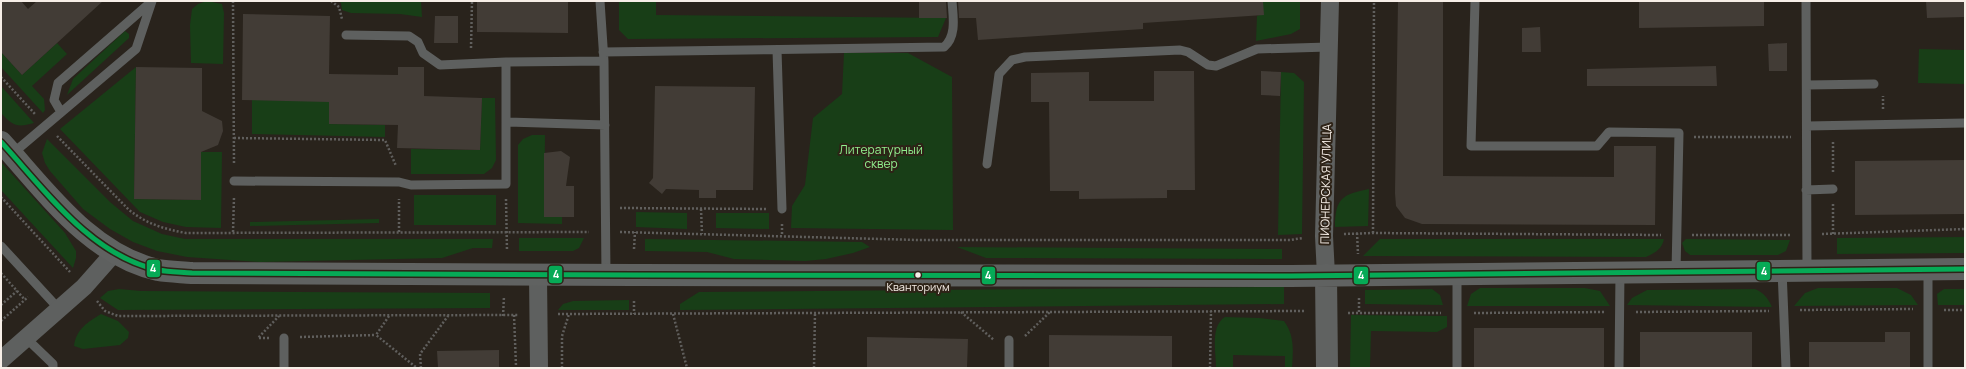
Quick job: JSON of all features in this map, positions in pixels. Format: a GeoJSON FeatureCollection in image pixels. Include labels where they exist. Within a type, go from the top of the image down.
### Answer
{"type":"FeatureCollection","features":[{"type":"Feature","properties":{"kind":"main road"},"geometry":{"type":"LineString","coordinates":[[7,148],[81,230],[114,253],[158,270],[192,273],[538,275],[1326,275],[1965,269]]}},
{"type":"Feature","properties":{"kind":"main road","name":"ПИОНЕРСКАЯ УЛИЦА"},"geometry":{"type":"LineString","coordinates":[[1326,275],[1327,368]]}},
{"type":"Feature","properties":{"kind":"street","name":"ПИОНЕРСКАЯ УЛИЦА"},"geometry":{"type":"LineString","coordinates":[[1326,275],[1324,236],[1330,1]]}},
{"type":"Feature","properties":{"kind":"street"},"geometry":{"type":"LineString","coordinates":[[1,360],[84,287],[114,253]]}},
{"type":"Feature","properties":{"kind":"street"},"geometry":{"type":"LineString","coordinates":[[538,275],[539,368]]}},
{"type":"Feature","properties":{"kind":"lane"},"geometry":{"type":"LineString","coordinates":[[600,1],[604,57],[606,275]]}},
{"type":"Feature","properties":{"kind":"lane"},"geometry":{"type":"LineString","coordinates":[[346,35],[409,36],[418,42],[423,53],[440,65],[776,50],[944,47],[949,43],[953,36],[952,1]]}},
{"type":"Feature","properties":{"kind":"lane"},"geometry":{"type":"LineString","coordinates":[[1474,1],[1471,146],[1597,146],[1609,132],[1680,133],[1676,271]]}},
{"type":"Feature","properties":{"kind":"lane"},"geometry":{"type":"LineString","coordinates":[[1806,1],[1808,126],[1806,270]]}},
{"type":"Feature","properties":{"kind":"lane"},"geometry":{"type":"LineString","coordinates":[[61,112],[54,100],[58,83],[151,2]]}},
{"type":"Feature","properties":{"kind":"lane"},"geometry":{"type":"LineString","coordinates":[[7,148],[46,125],[136,48],[151,2]]}},
{"type":"Feature","properties":{"kind":"lane"},"geometry":{"type":"LineString","coordinates":[[987,164],[999,74],[1012,60],[1025,57],[1180,50],[1188,52],[1208,65],[1216,66],[1257,49],[1328,47]]}},
{"type":"Feature","properties":{"kind":"lane"},"geometry":{"type":"LineString","coordinates":[[776,50],[782,209]]}},
{"type":"Feature","properties":{"kind":"lane"},"geometry":{"type":"LineString","coordinates":[[234,181],[399,182],[411,185],[506,184],[506,62]]}},
{"type":"Feature","properties":{"kind":"lane"},"geometry":{"type":"LineString","coordinates":[[1807,85],[1874,84]]}},
{"type":"Feature","properties":{"kind":"lane"},"geometry":{"type":"LineString","coordinates":[[506,122],[605,125]]}},
{"type":"Feature","properties":{"kind":"lane"},"geometry":{"type":"LineString","coordinates":[[1808,126],[1965,123]]}},
{"type":"Feature","properties":{"kind":"lane"},"geometry":{"type":"LineString","coordinates":[[1806,190],[1833,190]]}},
{"type":"Feature","properties":{"kind":"lane"},"geometry":{"type":"LineString","coordinates":[[1,246],[59,309]]}},
{"type":"Feature","properties":{"kind":"lane"},"geometry":{"type":"LineString","coordinates":[[1928,269],[1928,368]]}},
{"type":"Feature","properties":{"kind":"lane"},"geometry":{"type":"LineString","coordinates":[[1782,270],[1786,368]]}},
{"type":"Feature","properties":{"kind":"lane"},"geometry":{"type":"LineString","coordinates":[[1619,368],[1621,312],[1620,272]]}},
{"type":"Feature","properties":{"kind":"lane"},"geometry":{"type":"LineString","coordinates":[[1457,273],[1457,368]]}},
{"type":"Feature","properties":{"kind":"lane"},"geometry":{"type":"LineString","coordinates":[[26,338],[53,364],[53,368]]}},
{"type":"Feature","properties":{"kind":"lane"},"geometry":{"type":"LineString","coordinates":[[284,338],[284,368]]}},
{"type":"Feature","properties":{"kind":"lane"},"geometry":{"type":"LineString","coordinates":[[1009,340],[1009,368]]}},
{"type":"Feature","properties":{"kind":"path"},"geometry":{"type":"LineString","coordinates":[[233,1],[233,233]]}},
{"type":"Feature","properties":{"kind":"path"},"geometry":{"type":"LineString","coordinates":[[331,1],[339,7],[346,35]]}},
{"type":"Feature","properties":{"kind":"path"},"geometry":{"type":"LineString","coordinates":[[471,64],[472,1]]}},
{"type":"Feature","properties":{"kind":"path"},"geometry":{"type":"LineString","coordinates":[[1373,233],[1374,1]]}},
{"type":"Feature","properties":{"kind":"path"},"geometry":{"type":"LineString","coordinates":[[1,77],[129,210],[142,220],[164,229],[186,233],[507,231],[635,232],[918,240],[1290,240]]}},
{"type":"Feature","properties":{"kind":"path"},"geometry":{"type":"LineString","coordinates":[[1874,84],[1881,89],[1883,94],[1883,125]]}},
{"type":"Feature","properties":{"kind":"path"},"geometry":{"type":"LineString","coordinates":[[1679,138],[1807,137]]}},
{"type":"Feature","properties":{"kind":"path"},"geometry":{"type":"LineString","coordinates":[[234,138],[385,140],[399,174],[399,232]]}},
{"type":"Feature","properties":{"kind":"path"},"geometry":{"type":"LineString","coordinates":[[506,184],[507,251]]}},
{"type":"Feature","properties":{"kind":"path"},"geometry":{"type":"LineString","coordinates":[[1,197],[72,274]]}},
{"type":"Feature","properties":{"kind":"path"},"geometry":{"type":"LineString","coordinates":[[606,208],[782,209],[782,236]]}},
{"type":"Feature","properties":{"kind":"path"},"geometry":{"type":"LineString","coordinates":[[701,209],[702,234]]}},
{"type":"Feature","properties":{"kind":"path"},"geometry":{"type":"LineString","coordinates":[[634,249],[635,232]]}},
{"type":"Feature","properties":{"kind":"path"},"geometry":{"type":"LineString","coordinates":[[1358,257],[1357,233],[1676,235]]}},
{"type":"Feature","properties":{"kind":"path"},"geometry":{"type":"LineString","coordinates":[[1,273],[25,300]]}},
{"type":"Feature","properties":{"kind":"path"},"geometry":{"type":"LineString","coordinates":[[1,321],[39,288]]}},
{"type":"Feature","properties":{"kind":"path"},"geometry":{"type":"LineString","coordinates":[[1,305],[17,291]]}},
{"type":"Feature","properties":{"kind":"path"},"geometry":{"type":"LineString","coordinates":[[1359,293],[1359,313]]}},
{"type":"Feature","properties":{"kind":"path"},"geometry":{"type":"LineString","coordinates":[[502,316],[504,295]]}},
{"type":"Feature","properties":{"kind":"path"},"geometry":{"type":"LineString","coordinates":[[96,301],[105,311],[118,316],[522,315]]}},
{"type":"Feature","properties":{"kind":"path"},"geometry":{"type":"LineString","coordinates":[[634,301],[634,314]]}},
{"type":"Feature","properties":{"kind":"path"},"geometry":{"type":"LineString","coordinates":[[1210,311],[1210,368]]}},
{"type":"Feature","properties":{"kind":"path"},"geometry":{"type":"LineString","coordinates":[[557,314],[1309,311]]}},
{"type":"Feature","properties":{"kind":"path"},"geometry":{"type":"LineString","coordinates":[[961,312],[1009,352],[1050,312]]}},
{"type":"Feature","properties":{"kind":"path"},"geometry":{"type":"LineString","coordinates":[[1346,313],[1621,312]]}},
{"type":"Feature","properties":{"kind":"path"},"geometry":{"type":"LineString","coordinates":[[814,368],[815,313]]}},
{"type":"Feature","properties":{"kind":"path"},"geometry":{"type":"LineString","coordinates":[[562,368],[562,336],[569,314]]}},
{"type":"Feature","properties":{"kind":"path"},"geometry":{"type":"LineString","coordinates":[[673,314],[687,368]]}},
{"type":"Feature","properties":{"kind":"path"},"geometry":{"type":"LineString","coordinates":[[514,315],[517,368]]}},
{"type":"Feature","properties":{"kind":"path"},"geometry":{"type":"LineString","coordinates":[[279,316],[258,338],[376,335],[417,368]]}},
{"type":"Feature","properties":{"kind":"path"},"geometry":{"type":"LineString","coordinates":[[376,335],[389,316]]}},
{"type":"Feature","properties":{"kind":"path"},"geometry":{"type":"LineString","coordinates":[[421,368],[420,354],[448,316]]}},
{"type":"Feature","properties":{"kind":"green space"},"geometry":{"type":"Polygon","coordinates":[[[207,1],[222,4],[224,13],[223,64],[191,63],[190,25],[192,9],[198,4],[207,1]]]}},
{"type":"Feature","properties":{"kind":"green space"},"geometry":{"type":"Polygon","coordinates":[[[338,1],[421,1],[422,17],[400,14],[351,13],[342,10],[341,3],[338,1]]]}},
{"type":"Feature","properties":{"kind":"green space"},"geometry":{"type":"Polygon","coordinates":[[[619,1],[656,1],[656,15],[946,18],[938,37],[628,39],[619,30],[619,1]]]}},
{"type":"Feature","properties":{"kind":"green space"},"geometry":{"type":"Polygon","coordinates":[[[1259,1],[1300,1],[1300,29],[1291,34],[1256,41],[1257,16],[1260,15],[1259,1]]]}},
{"type":"Feature","properties":{"kind":"green space"},"geometry":{"type":"Polygon","coordinates":[[[125,31],[129,34],[129,38],[67,95],[73,79],[125,31]]]}},
{"type":"Feature","properties":{"kind":"green space"},"geometry":{"type":"Polygon","coordinates":[[[57,43],[67,54],[32,86],[44,99],[45,110],[43,113],[1,67],[1,52],[22,75],[57,43]]]}},
{"type":"Feature","properties":{"kind":"green space"},"geometry":{"type":"Polygon","coordinates":[[[1919,49],[1965,50],[1965,84],[1918,83],[1919,49]]]}},
{"type":"Feature","properties":{"kind":"green space","name":"Литературный сквер"},"geometry":{"type":"Polygon","coordinates":[[[844,53],[908,53],[952,77],[953,230],[791,228],[792,206],[805,185],[813,118],[842,94],[844,53]]]}},
{"type":"Feature","properties":{"kind":"green space"},"geometry":{"type":"Polygon","coordinates":[[[136,67],[134,199],[200,200],[201,152],[222,152],[221,228],[186,227],[163,222],[140,212],[60,129],[136,67]]]}},
{"type":"Feature","properties":{"kind":"green space"},"geometry":{"type":"Polygon","coordinates":[[[1281,72],[1294,73],[1304,82],[1302,234],[1278,235],[1281,72]]]}},
{"type":"Feature","properties":{"kind":"green space"},"geometry":{"type":"Polygon","coordinates":[[[1,86],[34,123],[16,125],[9,121],[1,113],[1,86]]]}},
{"type":"Feature","properties":{"kind":"green space"},"geometry":{"type":"Polygon","coordinates":[[[482,98],[495,98],[496,160],[492,168],[484,174],[411,174],[411,149],[480,150],[482,98]]]}},
{"type":"Feature","properties":{"kind":"green space"},"geometry":{"type":"Polygon","coordinates":[[[252,100],[329,101],[329,124],[385,125],[385,137],[252,134],[252,100]]]}},
{"type":"Feature","properties":{"kind":"green space"},"geometry":{"type":"Polygon","coordinates":[[[532,135],[545,135],[544,217],[562,217],[562,224],[518,223],[518,145],[523,139],[532,135]]]}},
{"type":"Feature","properties":{"kind":"green space"},"geometry":{"type":"Polygon","coordinates":[[[47,139],[110,202],[133,221],[162,234],[185,239],[493,239],[492,248],[473,248],[442,258],[260,262],[187,257],[157,251],[133,242],[110,229],[83,209],[50,171],[45,163],[42,153],[47,139]]]}},
{"type":"Feature","properties":{"kind":"green space"},"geometry":{"type":"Polygon","coordinates":[[[1,162],[65,233],[76,251],[76,258],[73,268],[1,190],[1,162]]]}},
{"type":"Feature","properties":{"kind":"green space"},"geometry":{"type":"Polygon","coordinates":[[[1369,189],[1368,226],[1335,227],[1335,217],[1342,199],[1353,193],[1369,189]]]}},
{"type":"Feature","properties":{"kind":"green space"},"geometry":{"type":"Polygon","coordinates":[[[414,195],[496,195],[496,225],[414,225],[414,195]]]}},
{"type":"Feature","properties":{"kind":"green space"},"geometry":{"type":"Polygon","coordinates":[[[636,212],[687,213],[687,229],[636,227],[636,212]]]}},
{"type":"Feature","properties":{"kind":"green space"},"geometry":{"type":"Polygon","coordinates":[[[716,213],[769,213],[769,229],[716,228],[716,213]]]}},
{"type":"Feature","properties":{"kind":"green space"},"geometry":{"type":"Polygon","coordinates":[[[379,219],[379,223],[250,226],[250,222],[379,219]]]}},
{"type":"Feature","properties":{"kind":"green space"},"geometry":{"type":"Polygon","coordinates":[[[1965,237],[1965,253],[1837,254],[1837,238],[1965,237]]]}},
{"type":"Feature","properties":{"kind":"green space"},"geometry":{"type":"Polygon","coordinates":[[[519,238],[584,238],[579,248],[573,251],[519,251],[519,238]]]}},
{"type":"Feature","properties":{"kind":"green space"},"geometry":{"type":"Polygon","coordinates":[[[645,239],[862,242],[870,247],[853,253],[826,259],[805,261],[734,259],[707,252],[645,251],[645,239]]]}},
{"type":"Feature","properties":{"kind":"green space"},"geometry":{"type":"Polygon","coordinates":[[[1380,239],[1664,239],[1658,250],[1646,257],[1363,256],[1380,239]]]}},
{"type":"Feature","properties":{"kind":"green space"},"geometry":{"type":"Polygon","coordinates":[[[1686,239],[1790,240],[1786,251],[1778,255],[1690,255],[1685,251],[1682,243],[1686,239]]]}},
{"type":"Feature","properties":{"kind":"green space"},"geometry":{"type":"Polygon","coordinates":[[[957,247],[1282,249],[1282,259],[986,258],[957,247]]]}},
{"type":"Feature","properties":{"kind":"green space"},"geometry":{"type":"Polygon","coordinates":[[[1284,287],[1284,304],[680,310],[680,304],[699,292],[1284,287]]]}},
{"type":"Feature","properties":{"kind":"green space"},"geometry":{"type":"Polygon","coordinates":[[[1480,288],[1585,288],[1600,291],[1610,306],[1467,306],[1471,294],[1480,288]]]}},
{"type":"Feature","properties":{"kind":"green space"},"geometry":{"type":"Polygon","coordinates":[[[1818,288],[1897,288],[1911,295],[1918,305],[1794,306],[1805,293],[1818,288]]]}},
{"type":"Feature","properties":{"kind":"green space"},"geometry":{"type":"Polygon","coordinates":[[[119,289],[141,291],[490,293],[490,308],[118,310],[100,298],[108,291],[119,289]]]}},
{"type":"Feature","properties":{"kind":"green space"},"geometry":{"type":"Polygon","coordinates":[[[1432,289],[1440,295],[1443,305],[1365,304],[1365,290],[1432,289]]]}},
{"type":"Feature","properties":{"kind":"green space"},"geometry":{"type":"Polygon","coordinates":[[[1755,289],[1765,296],[1772,307],[1627,305],[1632,298],[1647,290],[1755,289]]]}},
{"type":"Feature","properties":{"kind":"green space"},"geometry":{"type":"Polygon","coordinates":[[[1944,289],[1965,289],[1965,305],[1938,305],[1937,294],[1944,289]]]}},
{"type":"Feature","properties":{"kind":"green space"},"geometry":{"type":"Polygon","coordinates":[[[629,300],[629,310],[558,310],[563,304],[573,301],[629,300]]]}},
{"type":"Feature","properties":{"kind":"green space"},"geometry":{"type":"Polygon","coordinates":[[[101,314],[118,321],[129,332],[128,338],[120,345],[83,349],[74,346],[77,335],[83,327],[101,314]]]}},
{"type":"Feature","properties":{"kind":"green space"},"geometry":{"type":"Polygon","coordinates":[[[1351,315],[1447,316],[1447,327],[1437,332],[1371,331],[1370,368],[1350,368],[1351,315]]]}},
{"type":"Feature","properties":{"kind":"green space"},"geometry":{"type":"Polygon","coordinates":[[[1225,317],[1259,318],[1284,321],[1292,338],[1292,368],[1285,368],[1285,356],[1233,355],[1233,368],[1216,368],[1215,340],[1217,327],[1220,321],[1225,317]]]}},
{"type":"Feature","properties":{"kind":"building"},"geometry":{"type":"Polygon","coordinates":[[[1,1],[21,1],[28,9],[37,1],[103,1],[22,75],[1,52],[1,1]]]}},
{"type":"Feature","properties":{"kind":"building"},"geometry":{"type":"Polygon","coordinates":[[[477,1],[568,1],[568,33],[477,32],[477,1]]]}},
{"type":"Feature","properties":{"kind":"building"},"geometry":{"type":"Polygon","coordinates":[[[919,1],[946,1],[947,18],[919,18],[919,1]]]}},
{"type":"Feature","properties":{"kind":"building"},"geometry":{"type":"Polygon","coordinates":[[[958,1],[1263,1],[1264,15],[1143,23],[1143,29],[978,40],[976,18],[959,18],[958,1]]]}},
{"type":"Feature","properties":{"kind":"building"},"geometry":{"type":"Polygon","coordinates":[[[1398,1],[1443,1],[1443,176],[1614,177],[1614,146],[1656,146],[1655,225],[1422,224],[1405,218],[1396,206],[1395,193],[1398,1]]]}},
{"type":"Feature","properties":{"kind":"building"},"geometry":{"type":"Polygon","coordinates":[[[1639,1],[1764,1],[1764,26],[1639,28],[1639,1]]]}},
{"type":"Feature","properties":{"kind":"building"},"geometry":{"type":"Polygon","coordinates":[[[1926,1],[1965,1],[1965,17],[1927,18],[1926,1]]]}},
{"type":"Feature","properties":{"kind":"building"},"geometry":{"type":"Polygon","coordinates":[[[243,14],[330,16],[329,74],[398,75],[398,67],[424,67],[424,96],[482,98],[480,150],[397,148],[398,125],[329,124],[329,102],[242,100],[243,14]]]}},
{"type":"Feature","properties":{"kind":"building"},"geometry":{"type":"Polygon","coordinates":[[[435,16],[458,16],[458,43],[434,43],[435,16]]]}},
{"type":"Feature","properties":{"kind":"building"},"geometry":{"type":"Polygon","coordinates":[[[1540,27],[1541,52],[1522,52],[1522,28],[1540,27]]]}},
{"type":"Feature","properties":{"kind":"building"},"geometry":{"type":"Polygon","coordinates":[[[1787,43],[1787,71],[1769,71],[1768,44],[1787,43]]]}},
{"type":"Feature","properties":{"kind":"building"},"geometry":{"type":"Polygon","coordinates":[[[1716,66],[1717,86],[1587,86],[1587,69],[1716,66]]]}},
{"type":"Feature","properties":{"kind":"building"},"geometry":{"type":"Polygon","coordinates":[[[136,67],[202,68],[202,111],[222,121],[223,131],[218,145],[201,152],[201,200],[134,199],[136,67]]]}},
{"type":"Feature","properties":{"kind":"building"},"geometry":{"type":"Polygon","coordinates":[[[1154,71],[1194,71],[1195,190],[1167,190],[1167,198],[1079,199],[1079,191],[1050,191],[1049,102],[1031,102],[1031,73],[1089,72],[1089,101],[1154,101],[1154,71]]]}},
{"type":"Feature","properties":{"kind":"building"},"geometry":{"type":"Polygon","coordinates":[[[1261,71],[1281,72],[1280,96],[1261,95],[1261,71]]]}},
{"type":"Feature","properties":{"kind":"building"},"geometry":{"type":"Polygon","coordinates":[[[655,86],[755,87],[753,190],[716,190],[716,198],[699,198],[699,190],[666,189],[662,194],[649,183],[653,178],[655,86]]]}},
{"type":"Feature","properties":{"kind":"building"},"geometry":{"type":"Polygon","coordinates":[[[561,151],[570,157],[566,186],[574,186],[574,217],[544,217],[544,153],[561,151]]]}},
{"type":"Feature","properties":{"kind":"building"},"geometry":{"type":"Polygon","coordinates":[[[1965,160],[1965,214],[1855,215],[1855,161],[1965,160]]]}},
{"type":"Feature","properties":{"kind":"building"},"geometry":{"type":"Polygon","coordinates":[[[1474,328],[1604,328],[1604,368],[1474,368],[1474,328]]]}},
{"type":"Feature","properties":{"kind":"building"},"geometry":{"type":"Polygon","coordinates":[[[1640,332],[1752,332],[1752,368],[1640,368],[1640,332]]]}},
{"type":"Feature","properties":{"kind":"building"},"geometry":{"type":"Polygon","coordinates":[[[1885,332],[1910,332],[1910,368],[1809,368],[1809,342],[1885,342],[1885,332]]]}},
{"type":"Feature","properties":{"kind":"building"},"geometry":{"type":"Polygon","coordinates":[[[1049,335],[1172,336],[1172,368],[1049,368],[1049,335]]]}},
{"type":"Feature","properties":{"kind":"building"},"geometry":{"type":"Polygon","coordinates":[[[867,337],[968,339],[967,368],[867,368],[867,337]]]}},
{"type":"Feature","properties":{"kind":"building"},"geometry":{"type":"Polygon","coordinates":[[[499,350],[499,368],[438,368],[437,351],[499,350]]]}},
{"type":"Feature","properties":{"kind":"transit line","name":"4"},"geometry":{"type":"LineString","coordinates":[[1,142],[52,200],[90,236],[111,250],[134,262],[158,270],[171,272],[634,275],[1291,276],[1965,269]]}},
{"type":"Feature","properties":{"kind":"place","name":"Кванториум"},"geometry":{"type":"Point","coordinates":[918,275]}}]}
